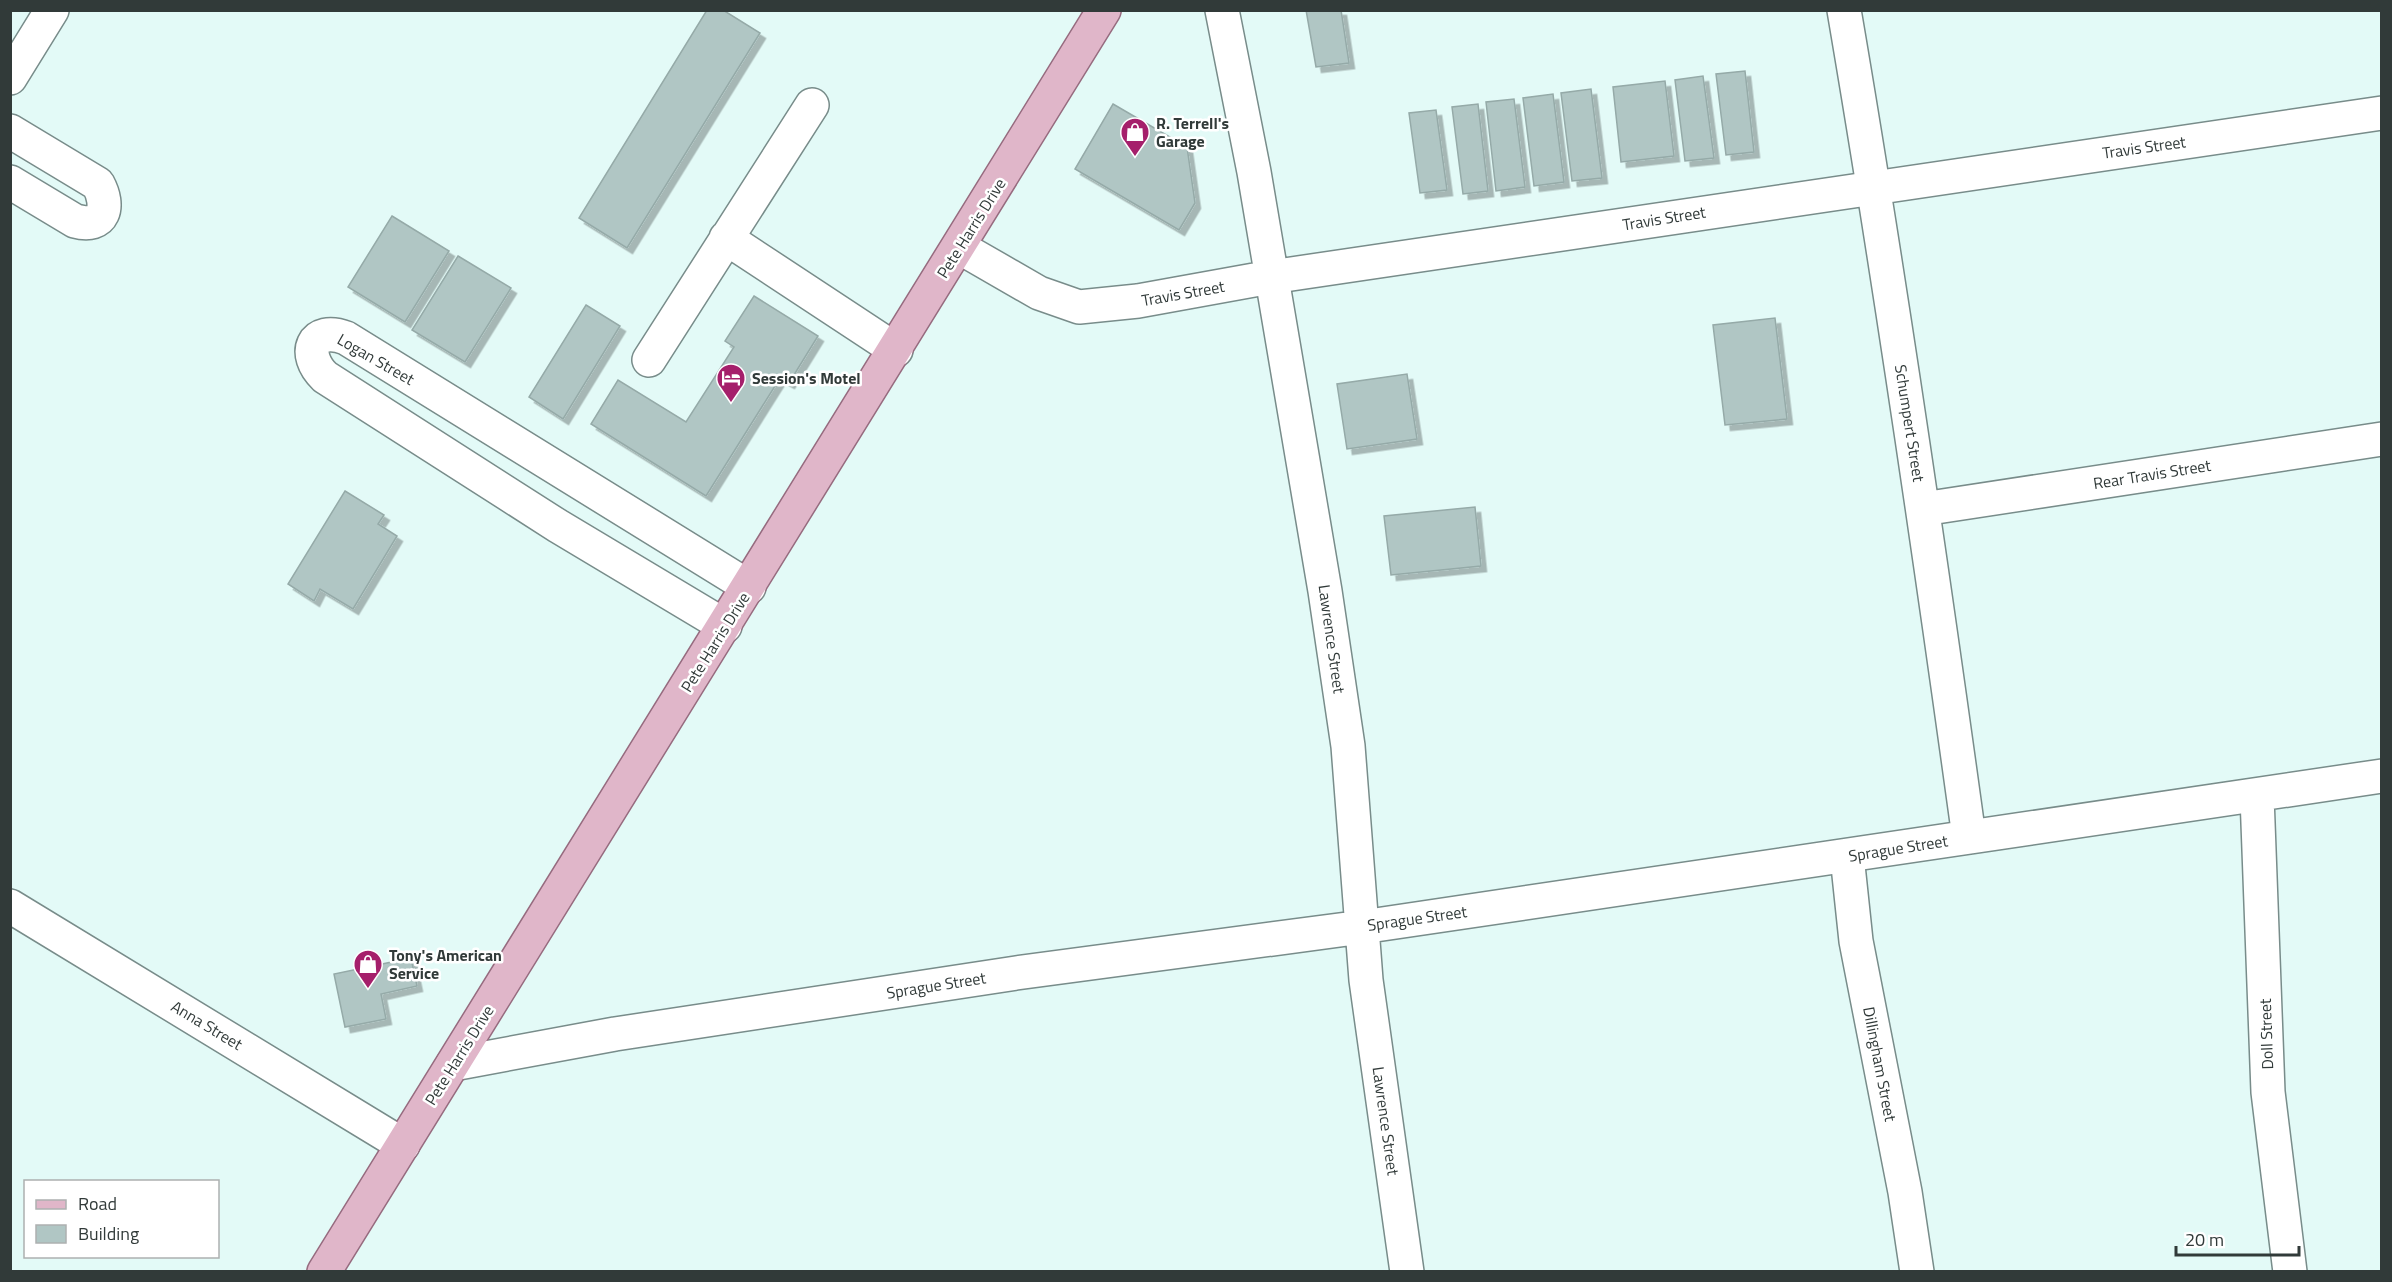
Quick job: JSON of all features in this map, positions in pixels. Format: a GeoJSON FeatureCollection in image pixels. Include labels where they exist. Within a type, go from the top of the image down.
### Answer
{"type":"FeatureCollection","features":[{"type":"Feature","properties":{"kind":"main road","name":"Pete Harris Drive"},"geometry":{"type":"LineString","coordinates":[[324,1272],[896,350],[1104,10]]}},
{"type":"Feature","properties":{"kind":"street"},"geometry":{"type":"LineString","coordinates":[[10,78],[52,10]]}},
{"type":"Feature","properties":{"kind":"street","name":"Lawrence Street"},"geometry":{"type":"LineString","coordinates":[[1222,10],[1251,160],[1325,591],[1348,746],[1366,980],[1407,1272]]}},
{"type":"Feature","properties":{"kind":"street","name":"Schumpert Street"},"geometry":{"type":"LineString","coordinates":[[1844,10],[1874,187],[1923,509],[1969,837]]}},
{"type":"Feature","properties":{"kind":"street"},"geometry":{"type":"LineString","coordinates":[[649,360],[812,105]]}},
{"type":"Feature","properties":{"kind":"street","name":"Travis Street"},"geometry":{"type":"LineString","coordinates":[[959,247],[1039,293],[1079,307],[1138,301],[1271,277],[2382,113]]}},
{"type":"Feature","properties":{"kind":"street"},"geometry":{"type":"LineString","coordinates":[[10,131],[98,184],[104,196],[105,209],[98,219],[87,224],[75,221],[10,182]]}},
{"type":"Feature","properties":{"kind":"street"},"geometry":{"type":"LineString","coordinates":[[726,238],[896,350]]}},
{"type":"Feature","properties":{"kind":"street","name":"Logan Street"},"geometry":{"type":"LineString","coordinates":[[725,626],[558,526],[325,377],[316,368],[311,358],[314,344],[322,336],[334,333],[346,338],[749,587]]}},
{"type":"Feature","properties":{"kind":"street","name":"Rear Travis Street"},"geometry":{"type":"LineString","coordinates":[[1923,509],[2382,440]]}},
{"type":"Feature","properties":{"kind":"street","name":"Sprague Street"},"geometry":{"type":"LineString","coordinates":[[453,1064],[663,1027],[1016,973],[1362,927],[2382,776]]}},
{"type":"Feature","properties":{"kind":"street","name":"Doll Street"},"geometry":{"type":"LineString","coordinates":[[2257,796],[2268,1092],[2290,1272]]}},
{"type":"Feature","properties":{"kind":"street","name":"Dillingham Street"},"geometry":{"type":"LineString","coordinates":[[1847,856],[1856,941],[1905,1192],[1917,1272]]}},
{"type":"Feature","properties":{"kind":"street","name":"Anna Street"},"geometry":{"type":"LineString","coordinates":[[10,906],[404,1145]]}},
{"type":"Feature","properties":{"kind":"building"},"geometry":{"type":"Polygon","coordinates":[[[707,10],[723,10],[760,33],[627,248],[579,218],[707,10]]]}},
{"type":"Feature","properties":{"kind":"building"},"geometry":{"type":"Polygon","coordinates":[[[1306,10],[1341,10],[1349,63],[1316,67],[1306,10]]]}},
{"type":"Feature","properties":{"kind":"building"},"geometry":{"type":"Polygon","coordinates":[[[1745,71],[1754,152],[1726,155],[1716,74],[1745,71]]]}},
{"type":"Feature","properties":{"kind":"building"},"geometry":{"type":"Polygon","coordinates":[[[1703,76],[1714,158],[1685,161],[1675,80],[1703,76]]]}},
{"type":"Feature","properties":{"kind":"building"},"geometry":{"type":"Polygon","coordinates":[[[1665,81],[1674,156],[1621,162],[1613,87],[1665,81]]]}},
{"type":"Feature","properties":{"kind":"building"},"geometry":{"type":"Polygon","coordinates":[[[1591,89],[1602,178],[1572,181],[1561,93],[1591,89]]]}},
{"type":"Feature","properties":{"kind":"building"},"geometry":{"type":"Polygon","coordinates":[[[1553,94],[1564,182],[1534,186],[1523,98],[1553,94]]]}},
{"type":"Feature","properties":{"kind":"building"},"geometry":{"type":"Polygon","coordinates":[[[1514,99],[1525,187],[1496,191],[1486,102],[1514,99]]]}},
{"type":"Feature","properties":{"kind":"building","name":"R. Terrell's Garage"},"geometry":{"type":"Polygon","coordinates":[[[1113,104],[1187,147],[1195,203],[1179,230],[1075,169],[1113,104]]]}},
{"type":"Feature","properties":{"kind":"building"},"geometry":{"type":"Polygon","coordinates":[[[1478,104],[1488,191],[1463,194],[1452,107],[1478,104]]]}},
{"type":"Feature","properties":{"kind":"building"},"geometry":{"type":"Polygon","coordinates":[[[1436,110],[1447,190],[1420,193],[1409,113],[1436,110]]]}},
{"type":"Feature","properties":{"kind":"building"},"geometry":{"type":"Polygon","coordinates":[[[392,216],[449,251],[405,322],[348,287],[392,216]]]}},
{"type":"Feature","properties":{"kind":"building"},"geometry":{"type":"Polygon","coordinates":[[[458,256],[511,288],[465,362],[412,330],[458,256]]]}},
{"type":"Feature","properties":{"kind":"building","name":"Session's Motel"},"geometry":{"type":"Polygon","coordinates":[[[754,296],[818,336],[789,383],[780,378],[706,496],[591,424],[618,380],[686,422],[734,347],[725,341],[754,296]]]}},
{"type":"Feature","properties":{"kind":"building"},"geometry":{"type":"Polygon","coordinates":[[[586,305],[620,326],[563,419],[529,397],[586,305]]]}},
{"type":"Feature","properties":{"kind":"building"},"geometry":{"type":"Polygon","coordinates":[[[1775,318],[1787,419],[1725,425],[1713,325],[1775,318]]]}},
{"type":"Feature","properties":{"kind":"building"},"geometry":{"type":"Polygon","coordinates":[[[1407,374],[1417,439],[1347,449],[1337,384],[1407,374]]]}},
{"type":"Feature","properties":{"kind":"building"},"geometry":{"type":"Polygon","coordinates":[[[345,491],[384,515],[378,524],[397,536],[353,609],[320,589],[314,601],[288,584],[345,491]]]}},
{"type":"Feature","properties":{"kind":"building"},"geometry":{"type":"Polygon","coordinates":[[[1475,507],[1481,566],[1391,575],[1384,516],[1475,507]]]}},
{"type":"Feature","properties":{"kind":"building","name":"Tony's American Service"},"geometry":{"type":"Polygon","coordinates":[[[411,958],[417,986],[381,994],[386,1019],[345,1027],[334,974],[411,958]]]}},
{"type":"Feature","properties":{"kind":"place","name":"R. Terrell's Garage"},"geometry":{"type":"Point","coordinates":[1135,158]}},
{"type":"Feature","properties":{"kind":"place","name":"Session's Motel"},"geometry":{"type":"Point","coordinates":[731,404]}},
{"type":"Feature","properties":{"kind":"place","name":"Tony's American Service"},"geometry":{"type":"Point","coordinates":[368,990]}}]}
